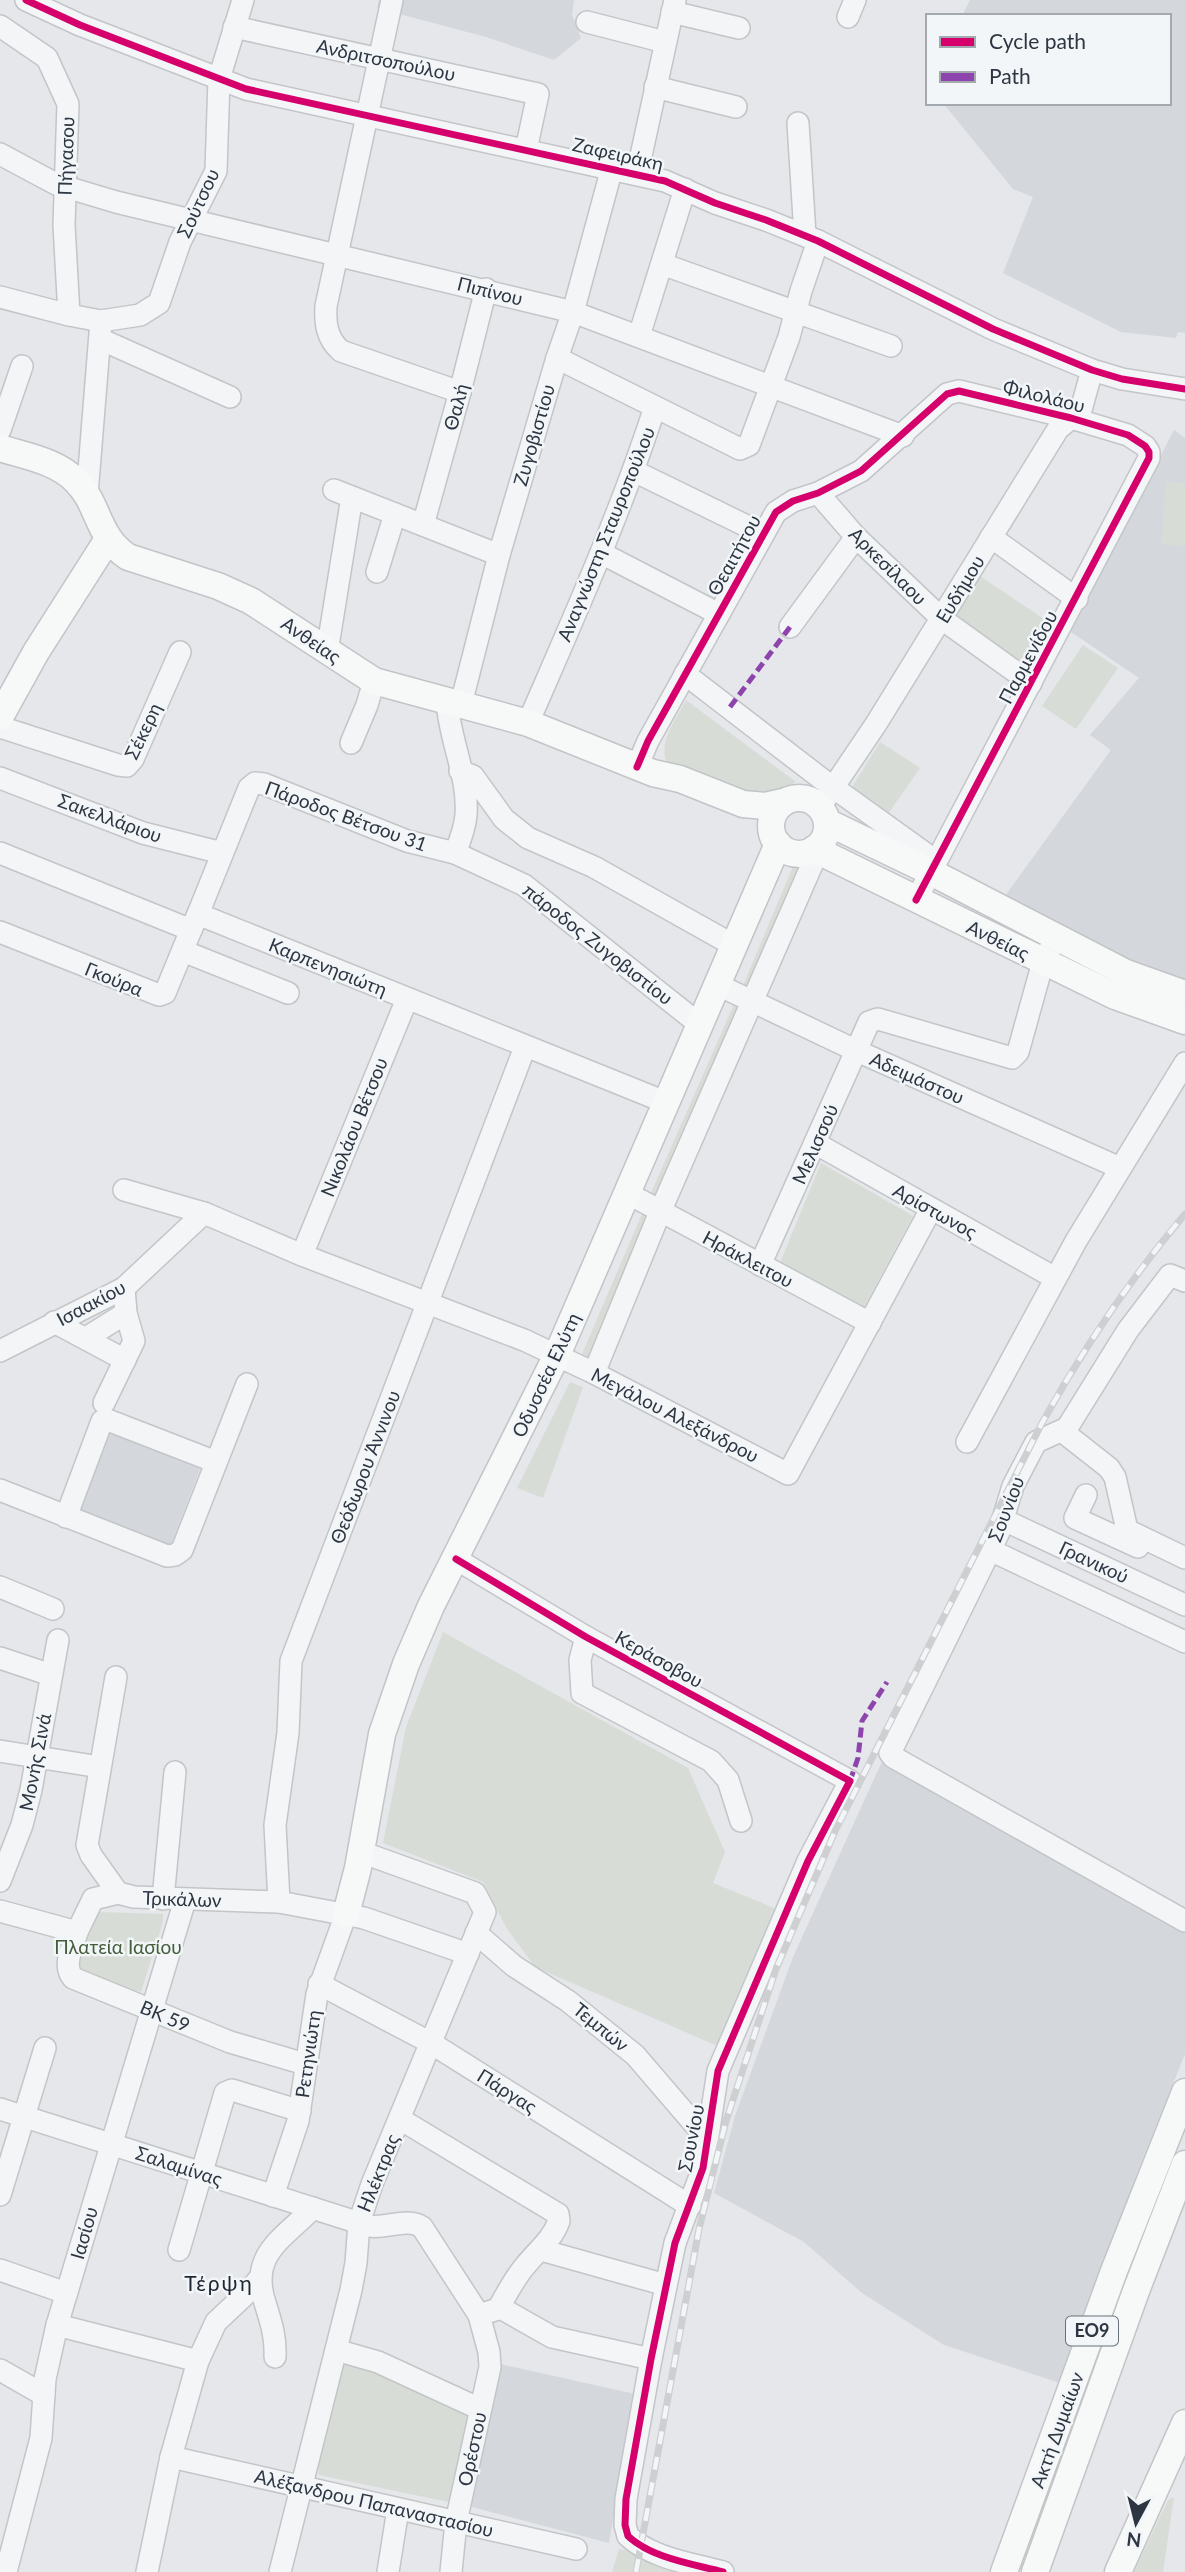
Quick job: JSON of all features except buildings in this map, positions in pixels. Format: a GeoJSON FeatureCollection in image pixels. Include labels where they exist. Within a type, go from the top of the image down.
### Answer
{"type":"FeatureCollection","features":[{"type":"Feature","properties":{"kind":"main road","name":"Ανθείας"},"geometry":{"type":"LineString","coordinates":[[0,448],[54,466],[76,481],[87,495],[108,539],[117,550],[128,557],[218,586],[251,601],[374,681],[528,723],[662,777],[680,779],[743,804],[765,806],[783,802]]}},
{"type":"Feature","properties":{"kind":"main road"},"geometry":{"type":"LineString","coordinates":[[0,717],[36,652],[108,539]]}},
{"type":"Feature","properties":{"kind":"main road","name":"Ανθείας"},"geometry":{"type":"LineString","coordinates":[[662,777],[675,787],[755,826],[776,842]]}},
{"type":"Feature","properties":{"kind":"main road"},"geometry":{"type":"LineString","coordinates":[[800,797],[827,806],[823,840],[816,850],[793,853],[776,842],[771,833],[772,817],[783,802],[800,797]]}},
{"type":"Feature","properties":{"kind":"main road","name":"Ανθείας"},"geometry":{"type":"LineString","coordinates":[[827,806],[931,872],[1056,939],[1126,973],[1185,995]]}},
{"type":"Feature","properties":{"kind":"main road","name":"Οδυσσέα Ελύτη"},"geometry":{"type":"LineString","coordinates":[[346,1914],[390,1710],[422,1626],[557,1355],[776,842]]}},
{"type":"Feature","properties":{"kind":"main road","name":"Ανθείας"},"geometry":{"type":"LineString","coordinates":[[816,850],[1115,996],[1185,1021]]}},
{"type":"Feature","properties":{"kind":"main road","name":"Ακτή Δυμαίων"},"geometry":{"type":"LineString","coordinates":[[1004,2572],[1110,2282],[1185,2092]]}},
{"type":"Feature","properties":{"kind":"main road","name":"Ακτή Δυμαίων"},"geometry":{"type":"LineString","coordinates":[[1035,2572],[1126,2316],[1185,2164]]}},
{"type":"Feature","properties":{"kind":"main road"},"geometry":{"type":"LineString","coordinates":[[1118,2572],[1185,2423]]}},
{"type":"Feature","properties":{"kind":"street","name":"Ζαφειράκη"},"geometry":{"type":"LineString","coordinates":[[26,0],[80,25],[258,92],[665,181],[715,203],[811,238],[993,328],[1092,370],[1122,379],[1185,389]]}},
{"type":"Feature","properties":{"kind":"street","name":"Σούτσου"},"geometry":{"type":"LineString","coordinates":[[101,330],[140,315],[159,303],[174,256],[216,171],[219,79],[243,0]]}},
{"type":"Feature","properties":{"kind":"street"},"geometry":{"type":"LineString","coordinates":[[392,0],[337,256],[326,316],[328,335],[333,344],[347,354],[460,393]]}},
{"type":"Feature","properties":{"kind":"street"},"geometry":{"type":"LineString","coordinates":[[637,174],[674,6],[739,28]]}},
{"type":"Feature","properties":{"kind":"street"},"geometry":{"type":"LineString","coordinates":[[587,22],[665,43]]}},
{"type":"Feature","properties":{"kind":"street","name":"Πήγασου"},"geometry":{"type":"LineString","coordinates":[[0,26],[47,58],[65,93],[68,119],[64,187],[69,315]]}},
{"type":"Feature","properties":{"kind":"street","name":"Ανδριτσοπούλου"},"geometry":{"type":"LineString","coordinates":[[234,27],[538,94],[526,150]]}},
{"type":"Feature","properties":{"kind":"street"},"geometry":{"type":"LineString","coordinates":[[655,87],[736,107]]}},
{"type":"Feature","properties":{"kind":"street"},"geometry":{"type":"LineString","coordinates":[[798,123],[811,238]]}},
{"type":"Feature","properties":{"kind":"street","name":"Πιπίνου"},"geometry":{"type":"LineString","coordinates":[[0,154],[64,187],[190,221],[486,289],[573,312],[903,436]]}},
{"type":"Feature","properties":{"kind":"street","name":"Ζυγοβιστίου"},"geometry":{"type":"LineString","coordinates":[[454,702],[573,312],[612,168]]}},
{"type":"Feature","properties":{"kind":"street"},"geometry":{"type":"LineString","coordinates":[[639,336],[685,189]]}},
{"type":"Feature","properties":{"kind":"street","name":"Αναγνώστη Σταυροπούλου"},"geometry":{"type":"LineString","coordinates":[[528,723],[634,471],[655,407],[740,449],[749,445],[795,313],[811,238]]}},
{"type":"Feature","properties":{"kind":"street"},"geometry":{"type":"LineString","coordinates":[[662,264],[891,346]]}},
{"type":"Feature","properties":{"kind":"street","name":"Θαλή"},"geometry":{"type":"LineString","coordinates":[[423,525],[486,289]]}},
{"type":"Feature","properties":{"kind":"street"},"geometry":{"type":"LineString","coordinates":[[0,297],[69,315],[230,397]]}},
{"type":"Feature","properties":{"kind":"street"},"geometry":{"type":"LineString","coordinates":[[87,495],[101,330]]}},
{"type":"Feature","properties":{"kind":"street"},"geometry":{"type":"LineString","coordinates":[[557,358],[655,407]]}},
{"type":"Feature","properties":{"kind":"street"},"geometry":{"type":"LineString","coordinates":[[0,430],[22,366]]}},
{"type":"Feature","properties":{"kind":"street","name":"Ευδήμου"},"geometry":{"type":"LineString","coordinates":[[827,806],[1058,429],[1081,410],[1092,370]]}},
{"type":"Feature","properties":{"kind":"street","name":"Φιλολάου"},"geometry":{"type":"LineString","coordinates":[[953,391],[1071,418],[1128,435]]}},
{"type":"Feature","properties":{"kind":"street","name":"Θεαιτήτου"},"geometry":{"type":"LineString","coordinates":[[637,767],[648,741],[776,512],[784,505],[818,493],[861,471],[953,391]]}},
{"type":"Feature","properties":{"kind":"street","name":"Παρμενίδου"},"geometry":{"type":"LineString","coordinates":[[916,900],[1149,458],[1145,446],[1128,435]]}},
{"type":"Feature","properties":{"kind":"street"},"geometry":{"type":"LineString","coordinates":[[634,471],[763,534]]}},
{"type":"Feature","properties":{"kind":"street","name":"Αρκεσίλαου"},"geometry":{"type":"LineString","coordinates":[[818,493],[856,537],[942,619],[1031,683]]}},
{"type":"Feature","properties":{"kind":"street"},"geometry":{"type":"LineString","coordinates":[[327,652],[343,494],[499,555]]}},
{"type":"Feature","properties":{"kind":"street"},"geometry":{"type":"LineString","coordinates":[[377,572],[395,514]]}},
{"type":"Feature","properties":{"kind":"street"},"geometry":{"type":"LineString","coordinates":[[790,627],[856,537]]}},
{"type":"Feature","properties":{"kind":"street"},"geometry":{"type":"LineString","coordinates":[[991,537],[1077,599]]}},
{"type":"Feature","properties":{"kind":"street"},"geometry":{"type":"LineString","coordinates":[[601,553],[719,614]]}},
{"type":"Feature","properties":{"kind":"street","name":"Σέκερη"},"geometry":{"type":"LineString","coordinates":[[0,727],[127,766],[133,759],[180,652]]}},
{"type":"Feature","properties":{"kind":"street","name":"Ανθείας"},"geometry":{"type":"LineString","coordinates":[[685,674],[827,806],[926,854],[931,872]]}},
{"type":"Feature","properties":{"kind":"street"},"geometry":{"type":"LineString","coordinates":[[351,743],[374,681]]}},
{"type":"Feature","properties":{"kind":"street"},"geometry":{"type":"LineString","coordinates":[[454,702],[449,725],[460,771],[466,817],[455,853]]}},
{"type":"Feature","properties":{"kind":"street"},"geometry":{"type":"LineString","coordinates":[[460,771],[473,776],[504,819],[528,838],[594,867],[733,945]]}},
{"type":"Feature","properties":{"kind":"street","name":"Σακελλάριου"},"geometry":{"type":"LineString","coordinates":[[0,778],[143,833],[222,853]]}},
{"type":"Feature","properties":{"kind":"street","name":"Πάροδος Βέτσου 31"},"geometry":{"type":"LineString","coordinates":[[195,922],[249,788],[255,783],[264,784],[407,841],[455,853]]}},
{"type":"Feature","properties":{"kind":"street"},"geometry":{"type":"LineString","coordinates":[[594,1373],[660,1212],[753,1002],[816,850]]}},
{"type":"Feature","properties":{"kind":"street","name":"Καρπενησιώτη"},"geometry":{"type":"LineString","coordinates":[[0,853],[407,999],[665,1102]]}},
{"type":"Feature","properties":{"kind":"street","name":"πάροδος Ζυγοβιστίου"},"geometry":{"type":"LineString","coordinates":[[455,853],[524,885],[699,1024]]}},
{"type":"Feature","properties":{"kind":"street","name":"Γκούρα"},"geometry":{"type":"LineString","coordinates":[[0,932],[153,995],[165,993],[195,922]]}},
{"type":"Feature","properties":{"kind":"street"},"geometry":{"type":"LineString","coordinates":[[1043,962],[1056,939]]}},
{"type":"Feature","properties":{"kind":"street"},"geometry":{"type":"LineString","coordinates":[[183,951],[288,993]]}},
{"type":"Feature","properties":{"kind":"street","name":"Μελισσού"},"geometry":{"type":"LineString","coordinates":[[760,1265],[869,1022],[878,1019],[1012,1058],[1018,1052],[1043,962]]}},
{"type":"Feature","properties":{"kind":"street","name":"Αδειμάστου"},"geometry":{"type":"LineString","coordinates":[[716,984],[857,1051],[1120,1168]]}},
{"type":"Feature","properties":{"kind":"street","name":"Νικολάου Βέτσου"},"geometry":{"type":"LineString","coordinates":[[302,1255],[407,999]]}},
{"type":"Feature","properties":{"kind":"street","name":"Θεόδωρου Άννινου"},"geometry":{"type":"LineString","coordinates":[[279,1902],[275,1825],[288,1732],[291,1661],[525,1047]]}},
{"type":"Feature","properties":{"kind":"street"},"geometry":{"type":"LineString","coordinates":[[967,1442],[1055,1278],[1185,1063]]}},
{"type":"Feature","properties":{"kind":"street","name":"Αρίστωνος"},"geometry":{"type":"LineString","coordinates":[[815,1143],[1055,1278]]}},
{"type":"Feature","properties":{"kind":"street","name":"Μεγάλου Αλεξάνδρου"},"geometry":{"type":"LineString","coordinates":[[124,1190],[204,1213],[302,1255],[557,1355],[788,1474],[931,1209]]}},
{"type":"Feature","properties":{"kind":"street","name":"Ηράκλειτου"},"geometry":{"type":"LineString","coordinates":[[627,1194],[870,1323]]}},
{"type":"Feature","properties":{"kind":"street","name":"Ισαακίου"},"geometry":{"type":"LineString","coordinates":[[0,1352],[124,1288],[204,1213]]}},
{"type":"Feature","properties":{"kind":"street","name":"Σουνίου"},"geometry":{"type":"LineString","coordinates":[[1185,1281],[1170,1275],[1128,1330],[1072,1422],[1064,1430],[1036,1442],[1013,1486],[1004,1520],[990,1550],[890,1753],[1185,1921]]}},
{"type":"Feature","properties":{"kind":"street"},"geometry":{"type":"LineString","coordinates":[[104,1404],[135,1341],[126,1313],[124,1288]]}},
{"type":"Feature","properties":{"kind":"street"},"geometry":{"type":"LineString","coordinates":[[86,1338],[126,1313]]}},
{"type":"Feature","properties":{"kind":"street"},"geometry":{"type":"LineString","coordinates":[[54,1322],[125,1360]]}},
{"type":"Feature","properties":{"kind":"street"},"geometry":{"type":"LineString","coordinates":[[0,1490],[167,1556],[175,1555],[182,1550],[247,1384]]}},
{"type":"Feature","properties":{"kind":"street"},"geometry":{"type":"LineString","coordinates":[[66,1517],[105,1419],[216,1462]]}},
{"type":"Feature","properties":{"kind":"street"},"geometry":{"type":"LineString","coordinates":[[1064,1430],[1109,1468],[1115,1477],[1124,1523],[1137,1541]]}},
{"type":"Feature","properties":{"kind":"street"},"geometry":{"type":"LineString","coordinates":[[1086,1495],[1075,1518],[1185,1558]]}},
{"type":"Feature","properties":{"kind":"street","name":"Γρανικού"},"geometry":{"type":"LineString","coordinates":[[1004,1520],[1185,1605]]}},
{"type":"Feature","properties":{"kind":"street"},"geometry":{"type":"LineString","coordinates":[[1109,1607],[1137,1541]]}},
{"type":"Feature","properties":{"kind":"street"},"geometry":{"type":"LineString","coordinates":[[990,1550],[1185,1641]]}},
{"type":"Feature","properties":{"kind":"street","name":"Κεράσοβου"},"geometry":{"type":"LineString","coordinates":[[456,1559],[586,1637],[850,1782]]}},
{"type":"Feature","properties":{"kind":"street"},"geometry":{"type":"LineString","coordinates":[[0,1587],[54,1609]]}},
{"type":"Feature","properties":{"kind":"street"},"geometry":{"type":"LineString","coordinates":[[586,1637],[580,1660],[582,1693],[711,1761],[728,1780],[741,1821]]}},
{"type":"Feature","properties":{"kind":"street","name":"Μονής Σινά"},"geometry":{"type":"LineString","coordinates":[[0,1881],[22,1825],[38,1758],[58,1640]]}},
{"type":"Feature","properties":{"kind":"street"},"geometry":{"type":"LineString","coordinates":[[0,1658],[51,1675]]}},
{"type":"Feature","properties":{"kind":"street","name":"Τρικάλων"},"geometry":{"type":"LineString","coordinates":[[116,1677],[88,1844],[91,1855],[118,1893],[129,1897],[163,1899],[279,1902],[346,1914],[468,1954]]}},
{"type":"Feature","properties":{"kind":"street"},"geometry":{"type":"LineString","coordinates":[[0,1751],[100,1767]]}},
{"type":"Feature","properties":{"kind":"street"},"geometry":{"type":"LineString","coordinates":[[163,1899],[175,1772]]}},
{"type":"Feature","properties":{"kind":"street","name":"Σουνίου"},"geometry":{"type":"LineString","coordinates":[[723,2572],[662,2554],[640,2545],[628,2536],[624,2520],[631,2465],[676,2242],[703,2168],[720,2067],[808,1861],[850,1782]]}},
{"type":"Feature","properties":{"kind":"street","name":"Ηλέκτρας"},"geometry":{"type":"LineString","coordinates":[[280,2572],[355,2270],[359,2222],[372,2184],[485,1912],[475,1893],[361,1852]]}},
{"type":"Feature","properties":{"kind":"street"},"geometry":{"type":"LineString","coordinates":[[0,1911],[77,1932],[92,1900],[118,1893]]}},
{"type":"Feature","properties":{"kind":"street","name":"Ιασίου"},"geometry":{"type":"LineString","coordinates":[[6,2572],[41,2438],[44,2395],[57,2326],[185,1900]]}},
{"type":"Feature","properties":{"kind":"street","name":"Ρετηνιώτη"},"geometry":{"type":"LineString","coordinates":[[273,2196],[300,2112],[305,2064],[320,1984],[346,1914]]}},
{"type":"Feature","properties":{"kind":"street","name":"BK 59"},"geometry":{"type":"LineString","coordinates":[[77,1932],[68,1962],[70,1976],[80,1982],[230,2042],[305,2064]]}},
{"type":"Feature","properties":{"kind":"street","name":"Τεμπών"},"geometry":{"type":"LineString","coordinates":[[476,1933],[514,1966],[589,2017],[635,2055],[708,2140]]}},
{"type":"Feature","properties":{"kind":"street","name":"Πάργας"},"geometry":{"type":"LineString","coordinates":[[320,1984],[431,2043],[690,2206]]}},
{"type":"Feature","properties":{"kind":"street"},"geometry":{"type":"LineString","coordinates":[[0,2196],[45,2048]]}},
{"type":"Feature","properties":{"kind":"street"},"geometry":{"type":"LineString","coordinates":[[179,2249],[225,2093],[228,2090],[300,2112]]}},
{"type":"Feature","properties":{"kind":"street","name":"Σαλαμίνας"},"geometry":{"type":"LineString","coordinates":[[0,2109],[379,2228],[411,2222],[422,2227],[492,2310]]}},
{"type":"Feature","properties":{"kind":"street"},"geometry":{"type":"LineString","coordinates":[[400,2119],[558,2214],[559,2221],[555,2230],[492,2310],[552,2337],[651,2359]]}},
{"type":"Feature","properties":{"kind":"street"},"geometry":{"type":"LineString","coordinates":[[147,2572],[171,2457],[198,2361],[216,2322],[259,2279],[279,2238],[313,2208]]}},
{"type":"Feature","properties":{"kind":"street"},"geometry":{"type":"LineString","coordinates":[[541,2250],[666,2285]]}},
{"type":"Feature","properties":{"kind":"street"},"geometry":{"type":"LineString","coordinates":[[0,2270],[66,2293]]}},
{"type":"Feature","properties":{"kind":"street"},"geometry":{"type":"LineString","coordinates":[[259,2279],[276,2340],[275,2357]]}},
{"type":"Feature","properties":{"kind":"street","name":"Ορέστου"},"geometry":{"type":"LineString","coordinates":[[451,2572],[456,2522],[490,2367],[492,2310]]}},
{"type":"Feature","properties":{"kind":"street"},"geometry":{"type":"LineString","coordinates":[[57,2326],[198,2361]]}},
{"type":"Feature","properties":{"kind":"street"},"geometry":{"type":"LineString","coordinates":[[336,2350],[378,2362],[480,2409]]}},
{"type":"Feature","properties":{"kind":"street"},"geometry":{"type":"LineString","coordinates":[[0,2370],[44,2395]]}},
{"type":"Feature","properties":{"kind":"street","name":"Αλέξανδρου Παπαναστασίου"},"geometry":{"type":"LineString","coordinates":[[171,2457],[576,2549]]}},
{"type":"Feature","properties":{"kind":"street"},"geometry":{"type":"LineString","coordinates":[[387,2572],[398,2509]]}},
{"type":"Feature","properties":{"kind":"shaded area"},"geometry":{"type":"Polygon","coordinates":[[[379,0],[574,0],[572,15],[581,38],[554,60],[486,37],[377,8],[379,0]]]}},
{"type":"Feature","properties":{"kind":"shaded area"},"geometry":{"type":"Polygon","coordinates":[[[970,0],[1185,0],[1185,333],[1178,332],[1176,338],[1121,332],[1003,273],[1033,197],[1013,189],[945,105],[1171,105],[1171,14],[963,14],[970,0]]]}},
{"type":"Feature","properties":{"kind":"shaded area"},"geometry":{"type":"Polygon","coordinates":[[[1174,430],[1185,438],[1185,979],[1169,980],[1002,900],[1111,750],[1090,735],[1139,678],[1071,632],[1174,430]]]}},
{"type":"Feature","properties":{"kind":"shaded area"},"geometry":{"type":"Polygon","coordinates":[[[109,1432],[200,1469],[169,1550],[76,1513],[109,1432]]]}},
{"type":"Feature","properties":{"kind":"shaded area"},"geometry":{"type":"Polygon","coordinates":[[[884,1757],[1185,1930],[1185,2054],[1141,2163],[1060,2383],[944,2345],[862,2293],[804,2242],[714,2193],[735,2116],[793,1957],[884,1757]]]}},
{"type":"Feature","properties":{"kind":"shaded area"},"geometry":{"type":"Polygon","coordinates":[[[500,2364],[635,2394],[609,2543],[468,2506],[500,2364]]]}},
{"type":"Feature","properties":{"kind":"green space"},"geometry":{"type":"Polygon","coordinates":[[[1166,482],[1185,483],[1185,546],[1161,544],[1166,482]]]}},
{"type":"Feature","properties":{"kind":"green space"},"geometry":{"type":"Polygon","coordinates":[[[971,570],[1060,630],[1031,683],[942,619],[971,570]]]}},
{"type":"Feature","properties":{"kind":"green space"},"geometry":{"type":"Polygon","coordinates":[[[1083,645],[1118,668],[1076,729],[1042,706],[1083,645]]]}},
{"type":"Feature","properties":{"kind":"green space"},"geometry":{"type":"Polygon","coordinates":[[[686,700],[796,782],[768,796],[747,797],[666,761],[664,753],[667,737],[686,700]]]}},
{"type":"Feature","properties":{"kind":"green space"},"geometry":{"type":"Polygon","coordinates":[[[880,742],[920,768],[888,814],[851,789],[880,742]]]}},
{"type":"Feature","properties":{"kind":"green space"},"geometry":{"type":"Polygon","coordinates":[[[794,864],[804,866],[750,992],[742,988],[794,864]]]}},
{"type":"Feature","properties":{"kind":"green space"},"geometry":{"type":"Polygon","coordinates":[[[735,1002],[744,1006],[660,1197],[651,1193],[735,1002]]]}},
{"type":"Feature","properties":{"kind":"green space"},"geometry":{"type":"Polygon","coordinates":[[[821,1163],[913,1216],[864,1307],[780,1263],[821,1163]]]}},
{"type":"Feature","properties":{"kind":"green space"},"geometry":{"type":"Polygon","coordinates":[[[642,1214],[650,1218],[592,1358],[582,1354],[642,1214]]]}},
{"type":"Feature","properties":{"kind":"green space"},"geometry":{"type":"Polygon","coordinates":[[[570,1382],[583,1387],[543,1498],[517,1488],[570,1382]]]}},
{"type":"Feature","properties":{"kind":"green space"},"geometry":{"type":"Polygon","coordinates":[[[443,1632],[688,1768],[725,1852],[713,1883],[779,1910],[720,2047],[535,1967],[507,1929],[483,1882],[383,1843],[406,1727],[443,1632]]]}},
{"type":"Feature","properties":{"kind":"green space","name":"Πλατεία Ιασίου"},"geometry":{"type":"Polygon","coordinates":[[[97,1912],[163,1914],[163,1922],[141,1992],[76,1970],[76,1959],[97,1912]]]}},
{"type":"Feature","properties":{"kind":"green space"},"geometry":{"type":"Polygon","coordinates":[[[349,2364],[380,2371],[472,2413],[453,2503],[319,2475],[318,2456],[341,2367],[349,2364]]]}},
{"type":"Feature","properties":{"kind":"green space"},"geometry":{"type":"Polygon","coordinates":[[[1174,2497],[1163,2572],[1134,2572],[1168,2500],[1174,2497]]]}},
{"type":"Feature","properties":{"kind":"green space"},"geometry":{"type":"Polygon","coordinates":[[[619,2549],[653,2555],[707,2572],[612,2572],[619,2549]]]}},
{"type":"Feature","properties":{"kind":"railway"},"geometry":{"type":"LineString","coordinates":[[636,2572],[699,2229],[726,2121],[776,1969],[836,1829],[1042,1423],[1108,1315],[1185,1214]]}},
{"type":"Feature","properties":{"kind":"marked path"},"geometry":{"type":"LineString","coordinates":[[730,707],[790,627]]}},
{"type":"Feature","properties":{"kind":"marked path"},"geometry":{"type":"LineString","coordinates":[[850,1781],[858,1758],[862,1721],[887,1682]]}},
{"type":"Feature","properties":{"kind":"cycle path"},"geometry":{"type":"LineString","coordinates":[[26,0],[80,25],[246,89],[665,181],[715,203],[818,241],[993,329],[1092,370],[1122,379],[1185,389]]}},
{"type":"Feature","properties":{"kind":"cycle path"},"geometry":{"type":"LineString","coordinates":[[637,767],[648,741],[776,512],[793,501],[818,493],[861,471],[947,394],[959,391],[1128,435],[1145,446],[1149,458],[916,900]]}},
{"type":"Feature","properties":{"kind":"cycle path"},"geometry":{"type":"LineString","coordinates":[[456,1559],[586,1637],[850,1781],[808,1861],[718,2071],[703,2168],[675,2243],[626,2499],[625,2525],[628,2536],[637,2544],[660,2555],[723,2572]]}},
{"type":"Feature","properties":{"kind":"district","name":"Τέρψη"},"geometry":{"type":"Point","coordinates":[219,2284]}}]}
